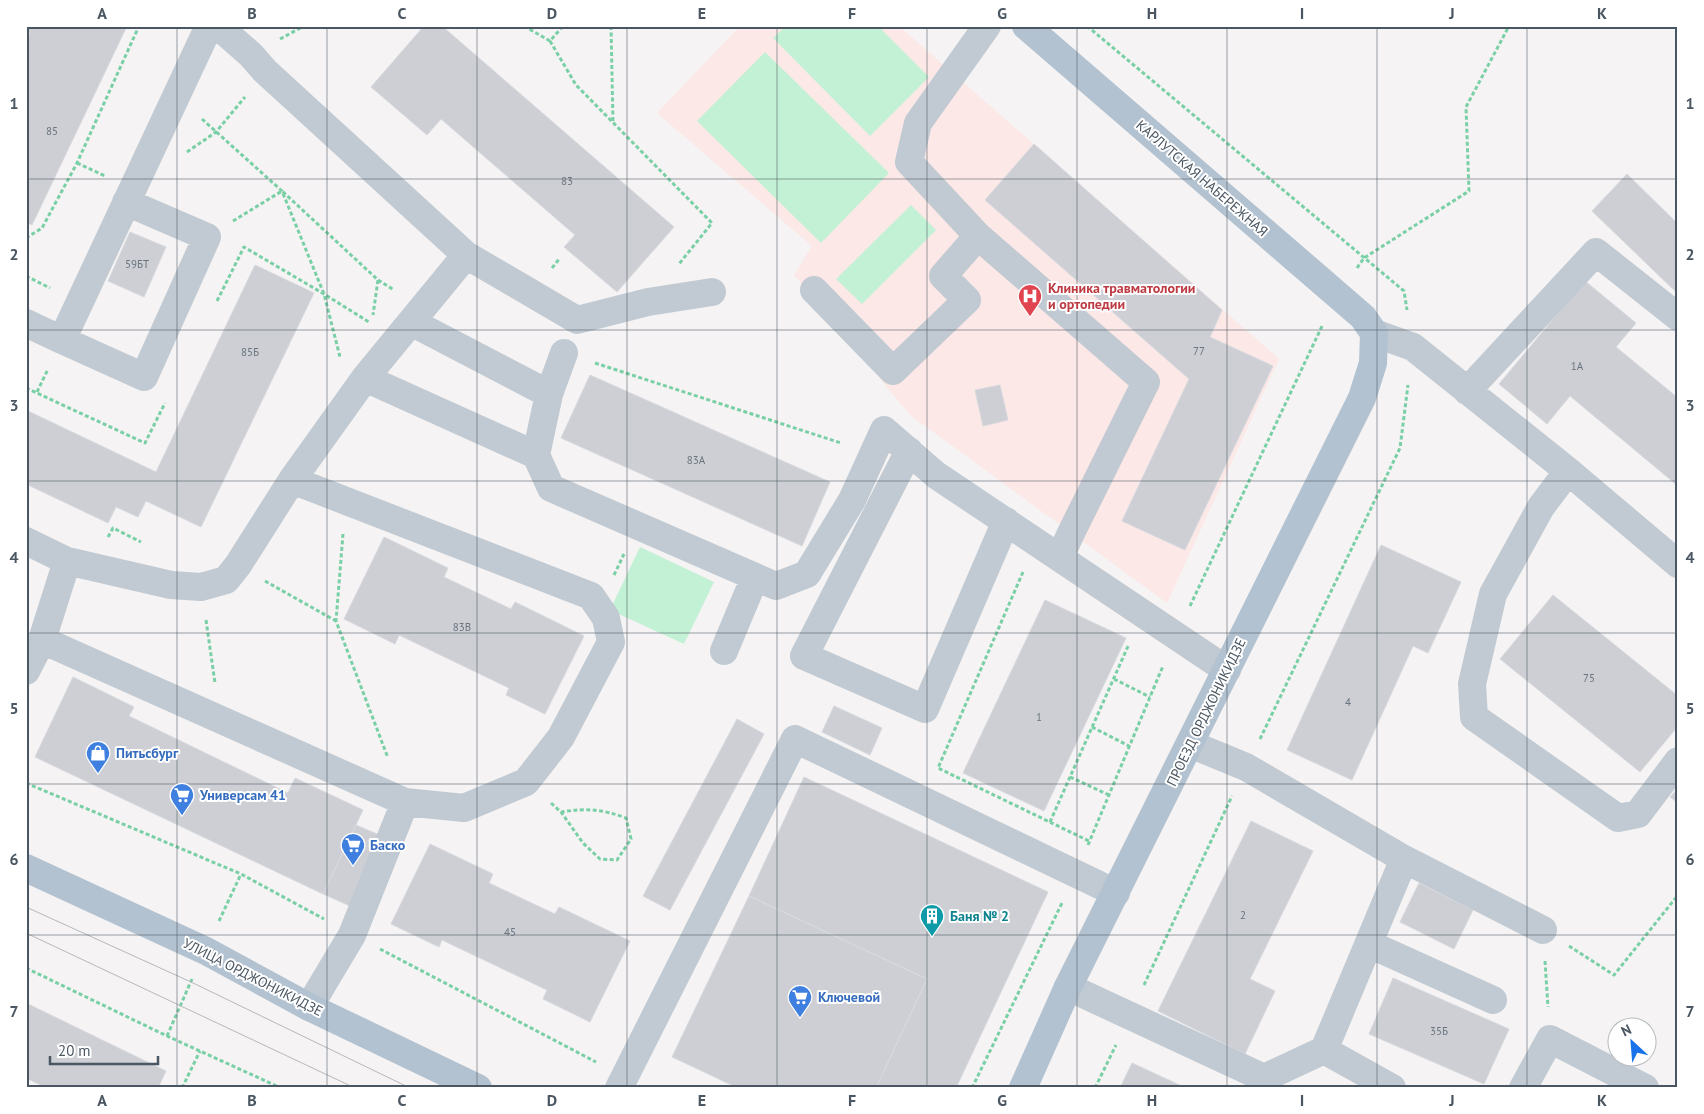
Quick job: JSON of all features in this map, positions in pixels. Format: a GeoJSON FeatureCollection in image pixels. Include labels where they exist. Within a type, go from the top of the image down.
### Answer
{"type":"FeatureCollection","features":[{"type":"Feature","properties":{"kind":"main road","name":"КАРЛУТСКАЯ НАБЕРЕЖНАЯ"},"geometry":{"type":"LineString","coordinates":[[1026,26],[1363,317],[1374,333]]}},
{"type":"Feature","properties":{"kind":"main road","name":"ПРОЕЗД ОРДЖОНИКИДЗЕ"},"geometry":{"type":"LineString","coordinates":[[1023,1088],[1068,987],[1362,398],[1374,363],[1374,333]]}},
{"type":"Feature","properties":{"kind":"main road","name":"УЛИЦА ОРДЖОНИКИДЗЕ"},"geometry":{"type":"LineString","coordinates":[[26,868],[206,951],[309,1007],[478,1088]]}},
{"type":"Feature","properties":{"kind":"lane"},"geometry":{"type":"LineString","coordinates":[[62,340],[209,26]]}},
{"type":"Feature","properties":{"kind":"lane"},"geometry":{"type":"LineString","coordinates":[[218,26],[466,255],[577,320],[648,302],[712,292]]}},
{"type":"Feature","properties":{"kind":"lane"},"geometry":{"type":"LineString","coordinates":[[987,26],[918,123],[909,162],[978,236],[1146,382],[1060,557]]}},
{"type":"Feature","properties":{"kind":"lane"},"geometry":{"type":"LineString","coordinates":[[26,323],[144,377],[207,237],[126,202]]}},
{"type":"Feature","properties":{"kind":"lane"},"geometry":{"type":"LineString","coordinates":[[814,290],[893,371],[967,300],[943,276],[978,236]]}},
{"type":"Feature","properties":{"kind":"lane"},"geometry":{"type":"LineString","coordinates":[[1467,392],[1596,252],[1678,317]]}},
{"type":"Feature","properties":{"kind":"lane"},"geometry":{"type":"LineString","coordinates":[[26,541],[67,561],[171,585],[201,587],[226,580],[238,565],[292,480],[357,388],[466,255]]}},
{"type":"Feature","properties":{"kind":"lane"},"geometry":{"type":"LineString","coordinates":[[411,322],[549,394]]}},
{"type":"Feature","properties":{"kind":"lane"},"geometry":{"type":"LineString","coordinates":[[1374,333],[1413,347],[1568,471],[1678,564]]}},
{"type":"Feature","properties":{"kind":"lane"},"geometry":{"type":"LineString","coordinates":[[564,353],[549,394],[536,455],[551,488],[776,586],[806,574],[852,500],[884,430],[936,475],[1227,670]]}},
{"type":"Feature","properties":{"kind":"lane"},"geometry":{"type":"LineString","coordinates":[[357,388],[536,455]]}},
{"type":"Feature","properties":{"kind":"lane"},"geometry":{"type":"LineString","coordinates":[[909,451],[804,656],[924,709],[1006,521]]}},
{"type":"Feature","properties":{"kind":"lane"},"geometry":{"type":"LineString","coordinates":[[1568,471],[1541,507],[1493,594],[1472,684],[1474,717],[1618,818],[1638,814],[1678,761]]}},
{"type":"Feature","properties":{"kind":"lane"},"geometry":{"type":"LineString","coordinates":[[42,640],[405,802],[464,808],[526,782],[562,737],[611,642],[606,618],[591,596],[292,480]]}},
{"type":"Feature","properties":{"kind":"lane"},"geometry":{"type":"LineString","coordinates":[[26,672],[42,640],[67,561]]}},
{"type":"Feature","properties":{"kind":"lane"},"geometry":{"type":"LineString","coordinates":[[724,651],[755,577]]}},
{"type":"Feature","properties":{"kind":"lane"},"geometry":{"type":"LineString","coordinates":[[619,1088],[795,739],[1116,893]]}},
{"type":"Feature","properties":{"kind":"lane"},"geometry":{"type":"LineString","coordinates":[[1190,744],[1246,767],[1404,859],[1543,930]]}},
{"type":"Feature","properties":{"kind":"lane"},"geometry":{"type":"LineString","coordinates":[[309,1007],[352,935],[405,802]]}},
{"type":"Feature","properties":{"kind":"lane"},"geometry":{"type":"LineString","coordinates":[[1068,987],[1262,1083],[1324,1050],[1404,859]]}},
{"type":"Feature","properties":{"kind":"lane"},"geometry":{"type":"LineString","coordinates":[[1368,944],[1493,1000]]}},
{"type":"Feature","properties":{"kind":"lane"},"geometry":{"type":"LineString","coordinates":[[1523,1088],[1550,1039],[1645,1088]]}},
{"type":"Feature","properties":{"kind":"lane"},"geometry":{"type":"LineString","coordinates":[[1324,1050],[1392,1088]]}},
{"type":"Feature","properties":{"kind":"path"},"geometry":{"type":"LineString","coordinates":[[26,238],[42,228],[78,163],[139,26]]}},
{"type":"Feature","properties":{"kind":"path"},"geometry":{"type":"LineString","coordinates":[[294,26],[294,32]]}},
{"type":"Feature","properties":{"kind":"path"},"geometry":{"type":"LineString","coordinates":[[524,26],[550,41],[576,85],[712,223],[648,302]]}},
{"type":"Feature","properties":{"kind":"path"},"geometry":{"type":"LineString","coordinates":[[550,41],[563,26]]}},
{"type":"Feature","properties":{"kind":"path"},"geometry":{"type":"LineString","coordinates":[[611,26],[613,122]]}},
{"type":"Feature","properties":{"kind":"path"},"geometry":{"type":"LineString","coordinates":[[1087,26],[1404,291],[1413,347],[1400,448],[1246,767],[1096,1088]]}},
{"type":"Feature","properties":{"kind":"path"},"geometry":{"type":"LineString","coordinates":[[972,1088],[1076,873],[1176,635],[1337,295],[1364,258],[1469,191],[1466,107],[1509,26]]}},
{"type":"Feature","properties":{"kind":"path"},"geometry":{"type":"LineString","coordinates":[[186,153],[216,132],[265,71]]}},
{"type":"Feature","properties":{"kind":"path"},"geometry":{"type":"LineString","coordinates":[[176,96],[378,280],[372,324],[244,247],[212,309]]}},
{"type":"Feature","properties":{"kind":"path"},"geometry":{"type":"LineString","coordinates":[[207,237],[282,191]]}},
{"type":"Feature","properties":{"kind":"path"},"geometry":{"type":"LineString","coordinates":[[282,191],[324,294],[357,388]]}},
{"type":"Feature","properties":{"kind":"path"},"geometry":{"type":"LineString","coordinates":[[564,353],[845,444]]}},
{"type":"Feature","properties":{"kind":"path"},"geometry":{"type":"LineString","coordinates":[[26,388],[145,444],[168,397]]}},
{"type":"Feature","properties":{"kind":"path"},"geometry":{"type":"LineString","coordinates":[[346,501],[336,622],[405,802]]}},
{"type":"Feature","properties":{"kind":"path"},"geometry":{"type":"LineString","coordinates":[[105,543],[113,528],[144,544]]}},
{"type":"Feature","properties":{"kind":"path"},"geometry":{"type":"LineString","coordinates":[[1036,541],[938,768],[1089,841]]}},
{"type":"Feature","properties":{"kind":"path"},"geometry":{"type":"LineString","coordinates":[[238,565],[336,622]]}},
{"type":"Feature","properties":{"kind":"path"},"geometry":{"type":"LineString","coordinates":[[201,587],[221,721]]}},
{"type":"Feature","properties":{"kind":"path"},"geometry":{"type":"LineString","coordinates":[[1050,822],[1144,613]]}},
{"type":"Feature","properties":{"kind":"path"},"geometry":{"type":"LineString","coordinates":[[1114,679],[1150,698]]}},
{"type":"Feature","properties":{"kind":"path"},"geometry":{"type":"LineString","coordinates":[[1092,727],[1129,746]]}},
{"type":"Feature","properties":{"kind":"path"},"geometry":{"type":"LineString","coordinates":[[1070,777],[1109,795]]}},
{"type":"Feature","properties":{"kind":"path"},"geometry":{"type":"LineString","coordinates":[[526,782],[561,812],[583,843],[600,859],[617,860],[631,839],[626,818],[608,811],[584,808],[561,812]]}},
{"type":"Feature","properties":{"kind":"path"},"geometry":{"type":"LineString","coordinates":[[1543,930],[1614,975],[1678,895]]}},
{"type":"Feature","properties":{"kind":"path"},"geometry":{"type":"LineString","coordinates":[[1543,930],[1550,1039]]}},
{"type":"Feature","properties":{"kind":"path"},"geometry":{"type":"LineString","coordinates":[[26,968],[281,1088]]}},
{"type":"Feature","properties":{"kind":"path"},"geometry":{"type":"LineString","coordinates":[[182,1088],[200,1051]]}},
{"type":"Feature","properties":{"kind":"shaded area","name":"Клиника травматологии и ортопедии"},"geometry":{"type":"Polygon","coordinates":[[[740,26],[899,26],[1279,359],[1167,603],[910,415],[794,275],[812,246],[657,113],[740,26]]]}},
{"type":"Feature","properties":{"kind":"green space"},"geometry":{"type":"Polygon","coordinates":[[[786,26],[878,26],[929,77],[870,136],[773,38],[786,26]]]}},
{"type":"Feature","properties":{"kind":"green space"},"geometry":{"type":"Polygon","coordinates":[[[765,52],[889,173],[821,243],[697,121],[765,52]]]}},
{"type":"Feature","properties":{"kind":"green space"},"geometry":{"type":"Polygon","coordinates":[[[911,205],[936,230],[862,304],[836,279],[911,205]]]}},
{"type":"Feature","properties":{"kind":"green space"},"geometry":{"type":"Polygon","coordinates":[[[640,547],[714,582],[684,644],[610,610],[640,547]]]}},
{"type":"Feature","properties":{"kind":"building"},"geometry":{"type":"Polygon","coordinates":[[[26,26],[127,26],[32,225],[26,222],[26,40],[30,33],[26,31],[26,26]]]}},
{"type":"Feature","properties":{"kind":"building"},"geometry":{"type":"Polygon","coordinates":[[[424,26],[442,26],[674,227],[617,292],[564,247],[575,235],[441,119],[427,135],[371,87],[424,26]]]}},
{"type":"Feature","properties":{"kind":"building"},"geometry":{"type":"Polygon","coordinates":[[[1034,144],[1222,310],[1210,337],[1273,366],[1185,550],[1122,521],[1189,379],[985,200],[1034,144]]]}},
{"type":"Feature","properties":{"kind":"building"},"geometry":{"type":"Polygon","coordinates":[[[1627,174],[1678,224],[1678,294],[1592,211],[1627,174]]]}},
{"type":"Feature","properties":{"kind":"building"},"geometry":{"type":"Polygon","coordinates":[[[130,232],[166,247],[144,297],[108,281],[130,232]]]}},
{"type":"Feature","properties":{"kind":"building"},"geometry":{"type":"Polygon","coordinates":[[[255,265],[314,293],[201,527],[146,501],[138,517],[116,507],[108,523],[26,484],[26,410],[156,472],[255,265]]]}},
{"type":"Feature","properties":{"kind":"building"},"geometry":{"type":"Polygon","coordinates":[[[1585,281],[1636,323],[1616,347],[1678,398],[1678,486],[1570,396],[1547,424],[1499,384],[1585,281]]]}},
{"type":"Feature","properties":{"kind":"building"},"geometry":{"type":"Polygon","coordinates":[[[590,375],[830,482],[802,546],[561,438],[590,375]]]}},
{"type":"Feature","properties":{"kind":"building"},"geometry":{"type":"Polygon","coordinates":[[[1000,385],[1008,420],[983,426],[975,390],[1000,385]]]}},
{"type":"Feature","properties":{"kind":"building"},"geometry":{"type":"Polygon","coordinates":[[[384,537],[448,568],[444,577],[511,609],[515,602],[584,636],[545,714],[506,695],[509,688],[399,635],[395,644],[344,619],[384,537]]]}},
{"type":"Feature","properties":{"kind":"building"},"geometry":{"type":"Polygon","coordinates":[[[1381,545],[1461,582],[1428,653],[1413,646],[1352,780],[1287,750],[1381,545]]]}},
{"type":"Feature","properties":{"kind":"building"},"geometry":{"type":"Polygon","coordinates":[[[1553,595],[1678,696],[1678,726],[1640,772],[1500,659],[1553,595]]]}},
{"type":"Feature","properties":{"kind":"building"},"geometry":{"type":"Polygon","coordinates":[[[1045,600],[1126,638],[1044,811],[963,773],[1045,600]]]}},
{"type":"Feature","properties":{"kind":"building"},"geometry":{"type":"Polygon","coordinates":[[[73,677],[134,707],[129,716],[288,793],[295,778],[363,810],[323,894],[35,757],[73,677]]]}},
{"type":"Feature","properties":{"kind":"building"},"geometry":{"type":"Polygon","coordinates":[[[834,706],[882,728],[870,755],[822,732],[834,706]]]}},
{"type":"Feature","properties":{"kind":"building"},"geometry":{"type":"Polygon","coordinates":[[[737,719],[764,734],[670,910],[643,896],[737,719]]]}},
{"type":"Feature","properties":{"kind":"building","name":"Баня № 2"},"geometry":{"type":"Polygon","coordinates":[[[804,777],[1048,892],[956,1088],[876,1088],[927,979],[749,896],[804,777]]]}},
{"type":"Feature","properties":{"kind":"building"},"geometry":{"type":"Polygon","coordinates":[[[1678,788],[1678,803],[1670,797],[1678,788]]]}},
{"type":"Feature","properties":{"kind":"building"},"geometry":{"type":"Polygon","coordinates":[[[1251,821],[1313,851],[1250,979],[1275,991],[1245,1054],[1158,1011],[1251,821]]]}},
{"type":"Feature","properties":{"kind":"building","name":"Баско"},"geometry":{"type":"Polygon","coordinates":[[[356,825],[384,837],[350,906],[323,894],[356,825]]]}},
{"type":"Feature","properties":{"kind":"building"},"geometry":{"type":"Polygon","coordinates":[[[430,844],[493,874],[489,883],[555,914],[559,907],[630,941],[590,1022],[543,999],[547,990],[442,940],[439,947],[391,924],[430,844]]]}},
{"type":"Feature","properties":{"kind":"building"},"geometry":{"type":"Polygon","coordinates":[[[1419,883],[1473,910],[1454,949],[1400,922],[1419,883]]]}},
{"type":"Feature","properties":{"kind":"building","name":"Ключевой"},"geometry":{"type":"Polygon","coordinates":[[[749,896],[927,979],[876,1088],[738,1088],[672,1057],[749,896]]]}},
{"type":"Feature","properties":{"kind":"building"},"geometry":{"type":"Polygon","coordinates":[[[1393,978],[1509,1029],[1484,1084],[1369,1034],[1393,978]]]}},
{"type":"Feature","properties":{"kind":"building"},"geometry":{"type":"Polygon","coordinates":[[[26,1003],[166,1071],[158,1088],[47,1088],[26,1078],[26,1003]]]}},
{"type":"Feature","properties":{"kind":"building"},"geometry":{"type":"Polygon","coordinates":[[[1132,1063],[1186,1088],[1120,1088],[1132,1063]]]}},
{"type":"Feature","properties":{"kind":"tram line"},"geometry":{"type":"LineString","coordinates":[[26,907],[191,982],[410,1088]]}},
{"type":"Feature","properties":{"kind":"tram line"},"geometry":{"type":"LineString","coordinates":[[26,933],[355,1088]]}},
{"type":"Feature","properties":{"kind":"place","name":"Клиника травматологии и ортопедии"},"geometry":{"type":"Point","coordinates":[1030,317]}},
{"type":"Feature","properties":{"kind":"place","name":"Питьсбург"},"geometry":{"type":"Point","coordinates":[98,774]}},
{"type":"Feature","properties":{"kind":"place","name":"Универсам 41"},"geometry":{"type":"Point","coordinates":[182,816]}},
{"type":"Feature","properties":{"kind":"place","name":"Баско"},"geometry":{"type":"Point","coordinates":[353,866]}},
{"type":"Feature","properties":{"kind":"place","name":"Баня № 2"},"geometry":{"type":"Point","coordinates":[932,937]}},
{"type":"Feature","properties":{"kind":"place","name":"Ключевой"},"geometry":{"type":"Point","coordinates":[800,1018]}}]}
